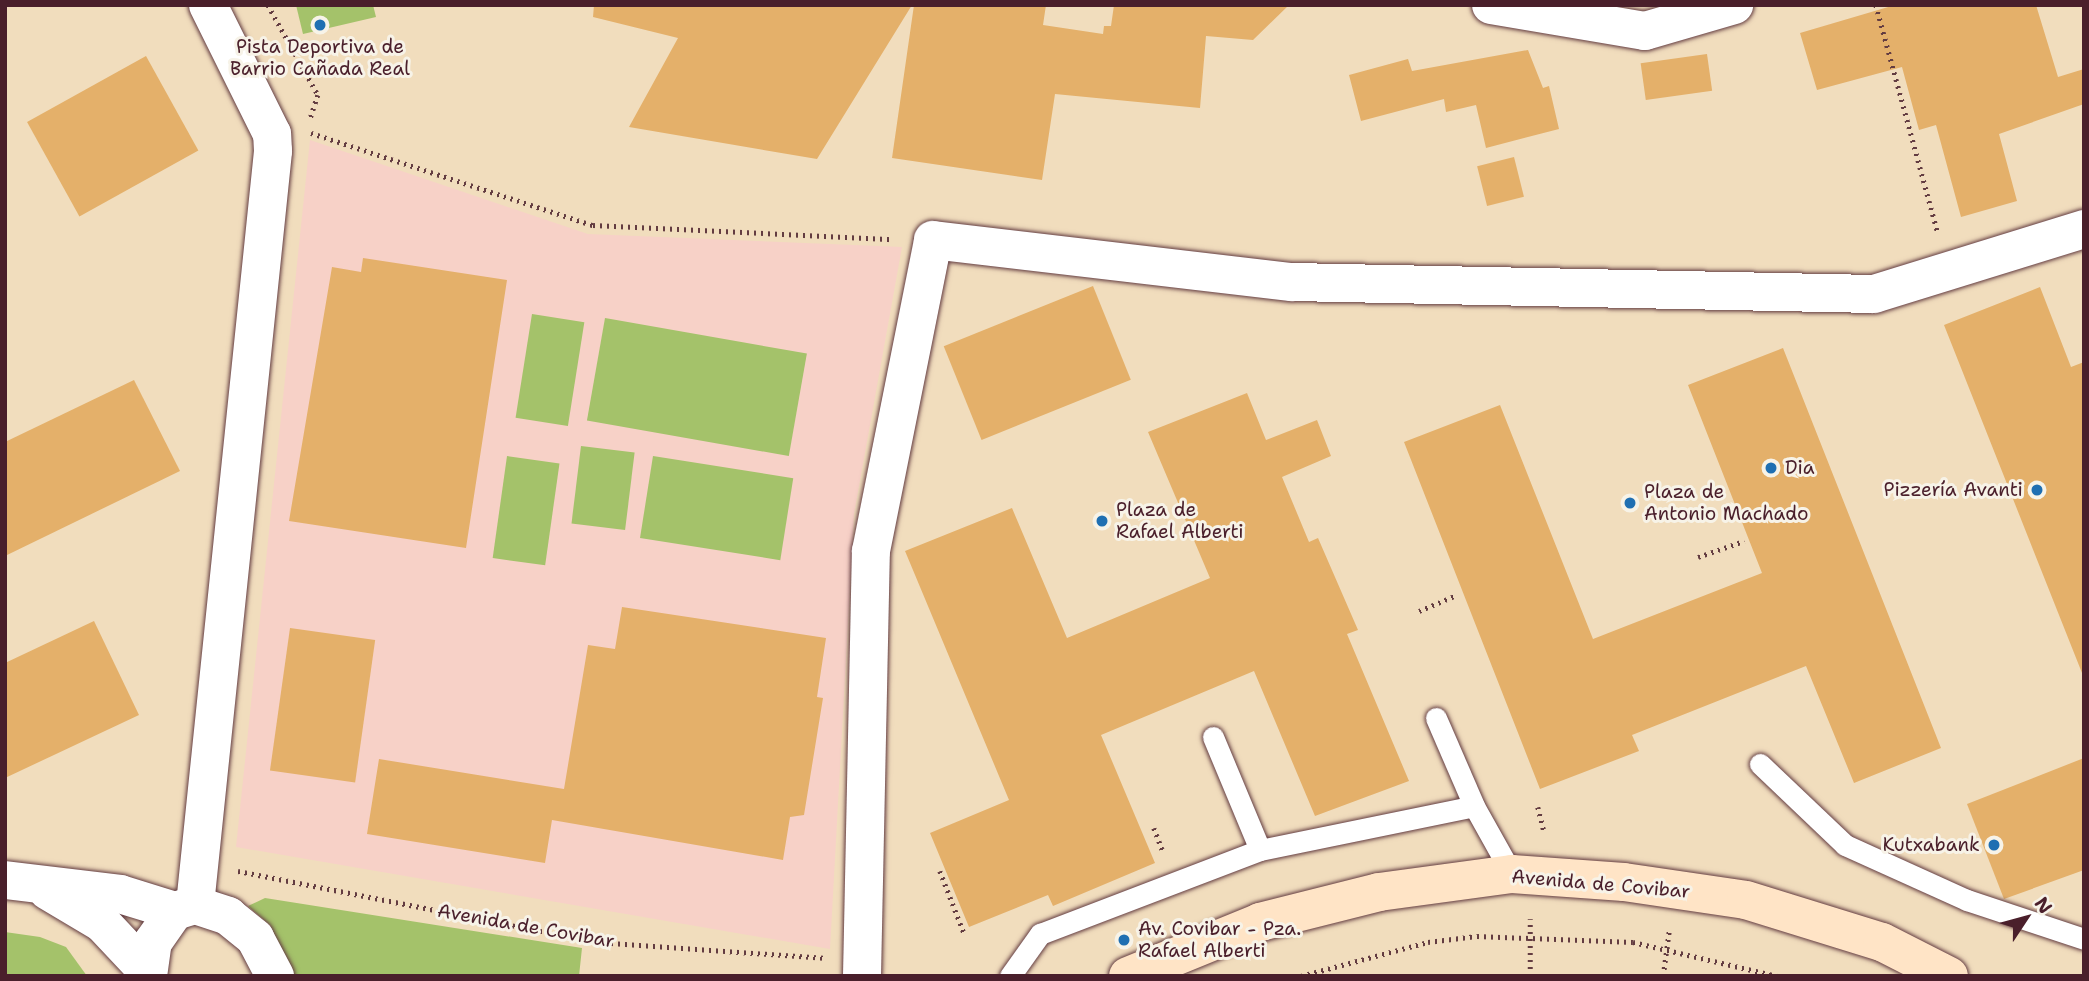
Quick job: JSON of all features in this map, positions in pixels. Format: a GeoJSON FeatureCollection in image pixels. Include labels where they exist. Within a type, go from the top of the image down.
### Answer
{"type":"FeatureCollection","features":[{"type":"Feature","properties":{"kind":"street"},"geometry":{"type":"LineString","coordinates":[[148,974],[153,942],[185,908],[273,151],[272,134],[208,5]]}},
{"type":"Feature","properties":{"kind":"street"},"geometry":{"type":"LineString","coordinates":[[1491,5],[1646,31],[1734,5]]}},
{"type":"Feature","properties":{"kind":"street"},"geometry":{"type":"LineString","coordinates":[[862,976],[871,551],[933,240],[1292,282],[1874,294],[2084,229]]}},
{"type":"Feature","properties":{"kind":"street","name":"Avenida de Covibar"},"geometry":{"type":"LineString","coordinates":[[1128,976],[1259,922],[1379,892],[1512,874],[1624,882],[1746,900],[1882,942],[1950,976]]}},
{"type":"Feature","properties":{"kind":"street"},"geometry":{"type":"LineString","coordinates":[[21,883],[120,894],[228,916],[255,937],[275,976]]}},
{"type":"Feature","properties":{"kind":"street"},"geometry":{"type":"LineString","coordinates":[[21,883],[102,923],[148,974]]}},
{"type":"Feature","properties":{"kind":"lane"},"geometry":{"type":"LineString","coordinates":[[1436,718],[1474,806],[1512,874]]}},
{"type":"Feature","properties":{"kind":"lane"},"geometry":{"type":"LineString","coordinates":[[1213,737],[1260,850]]}},
{"type":"Feature","properties":{"kind":"lane"},"geometry":{"type":"LineString","coordinates":[[1760,764],[1846,845],[1967,900],[2084,939]]}},
{"type":"Feature","properties":{"kind":"lane"},"geometry":{"type":"LineString","coordinates":[[1010,976],[1040,934],[1260,850],[1474,806]]}},
{"type":"Feature","properties":{"kind":"path"},"geometry":{"type":"LineString","coordinates":[[268,5],[318,94],[305,132],[593,225],[933,240]]}},
{"type":"Feature","properties":{"kind":"path"},"geometry":{"type":"LineString","coordinates":[[1876,5],[1948,271]]}},
{"type":"Feature","properties":{"kind":"path"},"geometry":{"type":"LineString","coordinates":[[1698,558],[1744,541]]}},
{"type":"Feature","properties":{"kind":"path"},"geometry":{"type":"LineString","coordinates":[[1419,611],[1455,596]]}},
{"type":"Feature","properties":{"kind":"path"},"geometry":{"type":"LineString","coordinates":[[1538,807],[1544,831]]}},
{"type":"Feature","properties":{"kind":"path"},"geometry":{"type":"LineString","coordinates":[[1154,828],[1163,852]]}},
{"type":"Feature","properties":{"kind":"path","name":"Avenida de Covibar"},"geometry":{"type":"LineString","coordinates":[[224,868],[597,942],[818,961],[830,954]]}},
{"type":"Feature","properties":{"kind":"path"},"geometry":{"type":"LineString","coordinates":[[940,871],[964,933]]}},
{"type":"Feature","properties":{"kind":"path"},"geometry":{"type":"LineString","coordinates":[[1530,919],[1530,976]]}},
{"type":"Feature","properties":{"kind":"path"},"geometry":{"type":"LineString","coordinates":[[1663,976],[1670,931]]}},
{"type":"Feature","properties":{"kind":"path"},"geometry":{"type":"LineString","coordinates":[[1301,976],[1427,942],[1478,936],[1633,942],[1777,976]]}},
{"type":"Feature","properties":{"kind":"shaded area"},"geometry":{"type":"Polygon","coordinates":[[[310,140],[588,234],[902,247],[854,514],[830,949],[236,847],[310,140]]]}},
{"type":"Feature","properties":{"kind":"green space","name":"Pista Deportiva de Barrio Cañada Real"},"geometry":{"type":"Polygon","coordinates":[[[296,5],[373,5],[376,17],[303,34],[296,5]]]}},
{"type":"Feature","properties":{"kind":"green space"},"geometry":{"type":"Polygon","coordinates":[[[532,314],[584,322],[568,426],[516,418],[532,314]]]}},
{"type":"Feature","properties":{"kind":"green space"},"geometry":{"type":"Polygon","coordinates":[[[605,318],[807,354],[789,456],[587,420],[605,318]]]}},
{"type":"Feature","properties":{"kind":"green space"},"geometry":{"type":"Polygon","coordinates":[[[581,446],[635,453],[625,530],[571,523],[581,446]]]}},
{"type":"Feature","properties":{"kind":"green space"},"geometry":{"type":"Polygon","coordinates":[[[507,456],[559,463],[545,565],[493,558],[507,456]]]}},
{"type":"Feature","properties":{"kind":"green space"},"geometry":{"type":"Polygon","coordinates":[[[653,456],[793,478],[780,560],[640,538],[653,456]]]}},
{"type":"Feature","properties":{"kind":"green space"},"geometry":{"type":"Polygon","coordinates":[[[265,898],[582,948],[579,976],[294,976],[270,925],[248,906],[265,898]]]}},
{"type":"Feature","properties":{"kind":"green space"},"geometry":{"type":"Polygon","coordinates":[[[5,932],[40,937],[66,947],[87,976],[5,976],[5,932]]]}},
{"type":"Feature","properties":{"kind":"building"},"geometry":{"type":"Polygon","coordinates":[[[594,5],[912,5],[817,159],[629,127],[678,38],[593,17],[594,5]]]}},
{"type":"Feature","properties":{"kind":"building"},"geometry":{"type":"Polygon","coordinates":[[[914,5],[1046,5],[1043,25],[1103,34],[1104,26],[1111,26],[1114,5],[1289,5],[1253,40],[1206,36],[1200,108],[1055,94],[1042,180],[892,158],[914,5]]]}},
{"type":"Feature","properties":{"kind":"building"},"geometry":{"type":"Polygon","coordinates":[[[1895,5],[2036,5],[2058,77],[2084,69],[2084,104],[1999,134],[2017,201],[1961,217],[1936,125],[1919,130],[1902,67],[1817,90],[1800,33],[1895,5]]]}},
{"type":"Feature","properties":{"kind":"building"},"geometry":{"type":"Polygon","coordinates":[[[1528,50],[1543,88],[1549,86],[1559,129],[1486,148],[1476,105],[1446,112],[1444,99],[1361,121],[1349,75],[1408,59],[1412,71],[1528,50]]]}},
{"type":"Feature","properties":{"kind":"building"},"geometry":{"type":"Polygon","coordinates":[[[1707,54],[1712,91],[1646,100],[1641,63],[1707,54]]]}},
{"type":"Feature","properties":{"kind":"building"},"geometry":{"type":"Polygon","coordinates":[[[146,56],[198,150],[79,216],[27,122],[146,56]]]}},
{"type":"Feature","properties":{"kind":"building"},"geometry":{"type":"Polygon","coordinates":[[[1514,157],[1524,197],[1487,206],[1477,166],[1514,157]]]}},
{"type":"Feature","properties":{"kind":"building"},"geometry":{"type":"Polygon","coordinates":[[[363,258],[507,280],[466,548],[289,521],[332,267],[361,272],[363,258]]]}},
{"type":"Feature","properties":{"kind":"building"},"geometry":{"type":"Polygon","coordinates":[[[1093,286],[1131,380],[982,440],[944,346],[1093,286]]]}},
{"type":"Feature","properties":{"kind":"building"},"geometry":{"type":"Polygon","coordinates":[[[2040,287],[2071,367],[2084,362],[2082,673],[1944,325],[2040,287]]]}},
{"type":"Feature","properties":{"kind":"building"},"geometry":{"type":"Polygon","coordinates":[[[1783,348],[1941,748],[1854,783],[1806,666],[1632,735],[1639,751],[1540,789],[1404,442],[1500,405],[1593,639],[1762,573],[1688,385],[1783,348]]]}},
{"type":"Feature","properties":{"kind":"building"},"geometry":{"type":"Polygon","coordinates":[[[134,380],[180,471],[5,556],[5,442],[134,380]]]}},
{"type":"Feature","properties":{"kind":"building"},"geometry":{"type":"Polygon","coordinates":[[[1247,393],[1266,440],[1317,420],[1331,456],[1282,477],[1309,542],[1318,538],[1358,630],[1347,634],[1409,781],[1315,816],[1254,671],[1101,735],[1155,863],[1053,906],[1048,895],[969,927],[930,833],[1009,800],[905,551],[1012,508],[1067,638],[1210,578],[1148,432],[1247,393]]]}},
{"type":"Feature","properties":{"kind":"building"},"geometry":{"type":"Polygon","coordinates":[[[622,607],[826,638],[817,697],[823,698],[804,815],[790,817],[783,860],[552,820],[545,863],[367,834],[379,759],[564,789],[588,645],[615,649],[622,607]]]}},
{"type":"Feature","properties":{"kind":"building"},"geometry":{"type":"Polygon","coordinates":[[[94,621],[139,715],[5,778],[5,663],[94,621]]]}},
{"type":"Feature","properties":{"kind":"building"},"geometry":{"type":"Polygon","coordinates":[[[290,628],[375,640],[355,783],[270,771],[290,628]]]}},
{"type":"Feature","properties":{"kind":"building"},"geometry":{"type":"Polygon","coordinates":[[[2084,758],[2084,870],[2004,899],[1967,804],[2084,758]]]}},
{"type":"Feature","properties":{"kind":"place","name":"Pista Deportiva de Barrio Cañada Real"},"geometry":{"type":"Point","coordinates":[320,25]}},
{"type":"Feature","properties":{"kind":"place","name":"Dia"},"geometry":{"type":"Point","coordinates":[1771,468]}},
{"type":"Feature","properties":{"kind":"place","name":"Pizzería Avanti"},"geometry":{"type":"Point","coordinates":[2037,490]}},
{"type":"Feature","properties":{"kind":"place","name":"Plaza de Antonio Machado"},"geometry":{"type":"Point","coordinates":[1630,503]}},
{"type":"Feature","properties":{"kind":"place","name":"Plaza de Rafael Alberti"},"geometry":{"type":"Point","coordinates":[1102,521]}},
{"type":"Feature","properties":{"kind":"place","name":"Kutxabank"},"geometry":{"type":"Point","coordinates":[1994,845]}},
{"type":"Feature","properties":{"kind":"place","name":"Av. Covibar - Pza. Rafael Alberti"},"geometry":{"type":"Point","coordinates":[1124,940]}}]}
